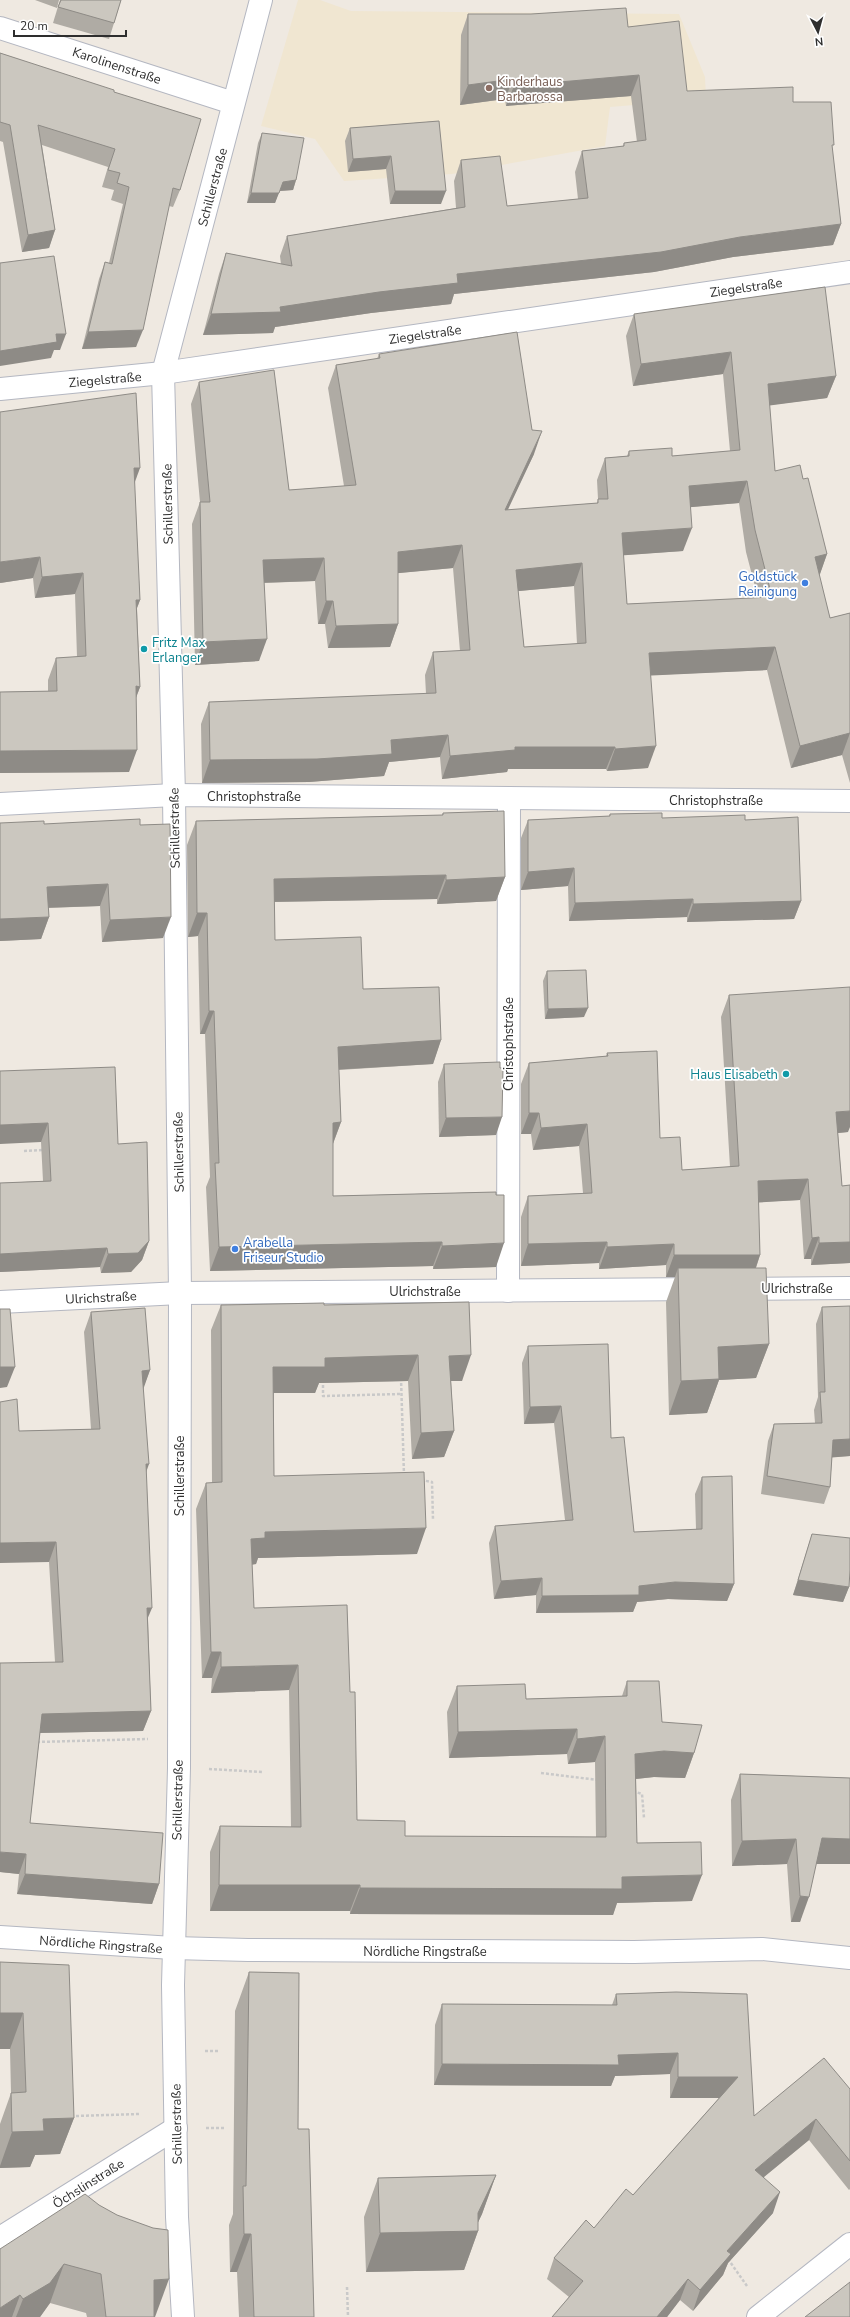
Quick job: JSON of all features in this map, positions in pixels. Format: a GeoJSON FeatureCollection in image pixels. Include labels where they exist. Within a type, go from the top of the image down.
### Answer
{"type":"FeatureCollection","features":[{"type":"Feature","properties":{"kind":"street","name":"Schillerstraße"},"geometry":{"type":"LineString","coordinates":[[183,2317],[178,2217],[173,1948],[179,1768],[180,1293],[174,796],[164,373],[261,0]]}},
{"type":"Feature","properties":{"kind":"street","name":"Karolinenstraße"},"geometry":{"type":"LineString","coordinates":[[0,28],[233,103]]}},
{"type":"Feature","properties":{"kind":"street","name":"Ziegelstraße"},"geometry":{"type":"LineString","coordinates":[[0,389],[164,373],[850,272]]}},
{"type":"Feature","properties":{"kind":"street","name":"Christophstraße"},"geometry":{"type":"LineString","coordinates":[[0,804],[174,796],[850,801]]}},
{"type":"Feature","properties":{"kind":"street","name":"Christophstraße"},"geometry":{"type":"LineString","coordinates":[[508,1291],[509,798]]}},
{"type":"Feature","properties":{"kind":"street","name":"Ulrichstraße"},"geometry":{"type":"LineString","coordinates":[[0,1302],[180,1293],[850,1288]]}},
{"type":"Feature","properties":{"kind":"street","name":"Nördliche Ringstraße"},"geometry":{"type":"LineString","coordinates":[[0,1937],[173,1948],[634,1952],[762,1950],[850,1958]]}},
{"type":"Feature","properties":{"kind":"street","name":"Öchslinstraße"},"geometry":{"type":"LineString","coordinates":[[0,2238],[176,2120]]}},
{"type":"Feature","properties":{"kind":"street"},"geometry":{"type":"LineString","coordinates":[[761,2314],[850,2244]]}},
{"type":"Feature","properties":{"kind":"path"},"geometry":{"type":"LineString","coordinates":[[24,1151],[47,1150]]}},
{"type":"Feature","properties":{"kind":"path"},"geometry":{"type":"LineString","coordinates":[[401,1370],[404,1476]]}},
{"type":"Feature","properties":{"kind":"path"},"geometry":{"type":"LineString","coordinates":[[323,1374],[323,1396],[401,1394]]}},
{"type":"Feature","properties":{"kind":"path"},"geometry":{"type":"LineString","coordinates":[[396,1476],[411,1477]]}},
{"type":"Feature","properties":{"kind":"path"},"geometry":{"type":"LineString","coordinates":[[418,1479],[432,1482],[433,1520]]}},
{"type":"Feature","properties":{"kind":"path"},"geometry":{"type":"LineString","coordinates":[[31,1742],[178,1739]]}},
{"type":"Feature","properties":{"kind":"path"},"geometry":{"type":"LineString","coordinates":[[179,1768],[262,1772]]}},
{"type":"Feature","properties":{"kind":"path"},"geometry":{"type":"LineString","coordinates":[[541,1773],[600,1780]]}},
{"type":"Feature","properties":{"kind":"path"},"geometry":{"type":"LineString","coordinates":[[628,1789],[642,1794],[644,1818]]}},
{"type":"Feature","properties":{"kind":"path"},"geometry":{"type":"LineString","coordinates":[[76,2116],[176,2120]]}},
{"type":"Feature","properties":{"kind":"path"},"geometry":{"type":"LineString","coordinates":[[727,2257],[761,2314]]}},
{"type":"Feature","properties":{"kind":"path"},"geometry":{"type":"LineString","coordinates":[[347,2287],[348,2317]]}},
{"type":"Feature","properties":{"kind":"shaded area","name":"Kinderhaus Barbarossa"},"geometry":{"type":"Polygon","coordinates":[[[298,0],[320,0],[351,11],[679,14],[705,77],[706,99],[610,107],[605,146],[452,174],[344,181],[315,139],[261,126],[298,0]]]}},
{"type":"Feature","properties":{"kind":"building"},"geometry":{"type":"Polygon","coordinates":[[[61,0],[121,0],[114,23],[58,7],[61,0]]]}},
{"type":"Feature","properties":{"kind":"building"},"geometry":{"type":"Polygon","coordinates":[[[626,8],[628,27],[679,21],[687,91],[793,87],[793,102],[831,102],[834,145],[832,145],[841,224],[740,237],[661,252],[457,274],[458,283],[379,292],[280,307],[281,312],[211,314],[226,253],[292,266],[287,236],[465,207],[461,160],[500,156],[507,206],[588,198],[582,151],[624,146],[624,143],[646,140],[639,75],[514,86],[513,79],[468,85],[468,14],[531,14],[626,8]]]}},
{"type":"Feature","properties":{"kind":"building"},"geometry":{"type":"Polygon","coordinates":[[[0,53],[114,90],[114,92],[201,119],[180,190],[173,188],[143,330],[88,332],[105,262],[112,264],[129,187],[117,183],[120,173],[108,170],[115,149],[38,125],[55,230],[28,235],[10,125],[0,122],[0,53]]]}},
{"type":"Feature","properties":{"kind":"building"},"geometry":{"type":"Polygon","coordinates":[[[439,121],[446,191],[395,191],[391,156],[353,159],[350,128],[439,121]]]}},
{"type":"Feature","properties":{"kind":"building"},"geometry":{"type":"Polygon","coordinates":[[[262,133],[304,138],[296,180],[283,182],[279,193],[251,193],[262,133]]]}},
{"type":"Feature","properties":{"kind":"building"},"geometry":{"type":"Polygon","coordinates":[[[54,256],[66,334],[56,334],[57,342],[0,351],[0,263],[54,256]]]}},
{"type":"Feature","properties":{"kind":"building"},"geometry":{"type":"Polygon","coordinates":[[[825,287],[836,376],[768,384],[775,471],[800,465],[803,479],[808,478],[827,554],[815,557],[830,618],[850,613],[850,733],[800,746],[775,647],[649,653],[656,746],[615,749],[615,747],[515,747],[515,750],[450,756],[448,735],[391,740],[392,754],[317,759],[210,760],[209,702],[436,693],[433,652],[470,650],[462,545],[398,552],[398,624],[336,626],[333,601],[326,601],[324,558],[263,560],[267,639],[203,642],[200,502],[210,502],[199,382],[274,370],[289,490],[356,485],[336,365],[380,358],[379,354],[517,332],[532,430],[542,431],[505,510],[598,503],[598,499],[608,499],[605,458],[629,456],[629,451],[672,448],[672,456],[740,450],[731,352],[641,364],[634,314],[825,287]],[[747,481],[689,486],[692,528],[622,533],[627,604],[772,597],[755,530],[747,481]],[[582,563],[516,570],[524,647],[586,643],[582,563]]]}},
{"type":"Feature","properties":{"kind":"building"},"geometry":{"type":"Polygon","coordinates":[[[136,393],[140,468],[134,468],[140,600],[136,600],[140,687],[136,686],[137,750],[0,751],[0,692],[57,691],[56,658],[86,656],[83,573],[42,577],[40,557],[0,562],[0,412],[136,393]]]}},
{"type":"Feature","properties":{"kind":"building"},"geometry":{"type":"Polygon","coordinates":[[[504,811],[505,877],[446,880],[446,875],[274,879],[275,940],[361,937],[363,989],[439,987],[441,1040],[338,1047],[341,1122],[333,1123],[333,1196],[496,1192],[496,1195],[504,1195],[504,1243],[442,1246],[442,1242],[219,1247],[215,1163],[219,1163],[214,1011],[209,1011],[207,913],[197,913],[196,821],[443,815],[443,813],[504,811]]]}},
{"type":"Feature","properties":{"kind":"building"},"geometry":{"type":"Polygon","coordinates":[[[662,813],[662,818],[745,815],[745,820],[798,817],[801,901],[693,904],[693,899],[575,903],[574,868],[528,872],[528,820],[610,816],[610,814],[662,813]]]}},
{"type":"Feature","properties":{"kind":"building"},"geometry":{"type":"Polygon","coordinates":[[[140,819],[140,825],[170,824],[171,917],[110,920],[108,884],[47,887],[49,917],[0,919],[0,823],[44,821],[44,824],[140,819]]]}},
{"type":"Feature","properties":{"kind":"building"},"geometry":{"type":"Polygon","coordinates":[[[586,970],[588,1008],[548,1009],[547,971],[586,970]]]}},
{"type":"Feature","properties":{"kind":"building"},"geometry":{"type":"Polygon","coordinates":[[[850,987],[850,1111],[836,1112],[842,1186],[850,1185],[850,1242],[819,1243],[819,1237],[812,1238],[808,1179],[758,1181],[760,1255],[674,1255],[674,1244],[607,1247],[607,1242],[528,1244],[528,1196],[592,1193],[587,1124],[541,1128],[539,1113],[529,1113],[529,1063],[608,1056],[607,1053],[657,1051],[660,1138],[680,1137],[682,1170],[739,1166],[729,995],[850,987]]]}},
{"type":"Feature","properties":{"kind":"building"},"geometry":{"type":"Polygon","coordinates":[[[500,1062],[500,1068],[503,1068],[502,1117],[446,1118],[444,1064],[500,1062]]]}},
{"type":"Feature","properties":{"kind":"building"},"geometry":{"type":"Polygon","coordinates":[[[115,1067],[118,1144],[147,1142],[149,1241],[138,1253],[108,1254],[107,1248],[0,1254],[0,1183],[51,1181],[48,1123],[0,1125],[0,1071],[115,1067]]]}},
{"type":"Feature","properties":{"kind":"building"},"geometry":{"type":"Polygon","coordinates":[[[678,1268],[766,1268],[769,1344],[718,1347],[719,1379],[681,1381],[678,1268]]]}},
{"type":"Feature","properties":{"kind":"building"},"geometry":{"type":"Polygon","coordinates":[[[469,1302],[471,1355],[449,1356],[454,1431],[421,1433],[418,1355],[325,1358],[325,1367],[273,1367],[274,1476],[424,1472],[426,1528],[265,1532],[265,1538],[251,1539],[254,1608],[347,1605],[350,1692],[355,1692],[357,1820],[405,1821],[405,1836],[606,1837],[605,1736],[577,1739],[577,1729],[458,1732],[457,1686],[525,1684],[526,1699],[627,1696],[627,1681],[659,1681],[662,1722],[702,1725],[694,1753],[664,1751],[635,1754],[637,1843],[701,1842],[702,1875],[622,1877],[622,1889],[360,1888],[360,1885],[219,1885],[220,1826],[301,1827],[298,1665],[221,1667],[221,1652],[211,1652],[206,1483],[222,1482],[221,1305],[324,1303],[324,1305],[469,1302]]]}},
{"type":"Feature","properties":{"kind":"building"},"geometry":{"type":"Polygon","coordinates":[[[850,1306],[850,1439],[833,1440],[830,1487],[767,1476],[774,1424],[822,1423],[820,1392],[825,1392],[822,1307],[850,1306]]]}},
{"type":"Feature","properties":{"kind":"building"},"geometry":{"type":"Polygon","coordinates":[[[145,1308],[150,1370],[142,1371],[149,1464],[146,1464],[152,1608],[147,1608],[151,1711],[42,1714],[30,1823],[163,1833],[159,1884],[25,1874],[26,1854],[0,1852],[0,1663],[63,1662],[56,1542],[0,1543],[0,1402],[17,1399],[19,1431],[100,1429],[91,1312],[145,1308]]]}},
{"type":"Feature","properties":{"kind":"building"},"geometry":{"type":"Polygon","coordinates":[[[0,1309],[10,1309],[15,1367],[0,1367],[0,1309]]]}},
{"type":"Feature","properties":{"kind":"building"},"geometry":{"type":"Polygon","coordinates":[[[608,1344],[611,1438],[624,1437],[634,1532],[702,1529],[702,1477],[732,1476],[734,1584],[675,1582],[639,1586],[639,1595],[542,1596],[542,1578],[501,1581],[495,1526],[573,1520],[561,1406],[530,1407],[528,1346],[608,1344]]]}},
{"type":"Feature","properties":{"kind":"building"},"geometry":{"type":"Polygon","coordinates":[[[812,1534],[850,1538],[849,1587],[798,1580],[812,1534]]]}},
{"type":"Feature","properties":{"kind":"building"},"geometry":{"type":"Polygon","coordinates":[[[740,1774],[850,1778],[850,1839],[822,1838],[809,1897],[800,1896],[796,1839],[742,1841],[740,1774]]]}},
{"type":"Feature","properties":{"kind":"building"},"geometry":{"type":"Polygon","coordinates":[[[0,1962],[69,1965],[74,2118],[43,2119],[44,2131],[12,2132],[11,2093],[26,2092],[23,2013],[0,2013],[0,1962]]]}},
{"type":"Feature","properties":{"kind":"building"},"geometry":{"type":"Polygon","coordinates":[[[249,1972],[299,1973],[298,2129],[309,2129],[314,2317],[254,2317],[251,2234],[244,2234],[243,2186],[246,2186],[249,1972]]]}},
{"type":"Feature","properties":{"kind":"building"},"geometry":{"type":"Polygon","coordinates":[[[676,1992],[747,1994],[754,2116],[824,2058],[850,2089],[850,2161],[816,2119],[755,2170],[780,2192],[727,2251],[731,2254],[700,2290],[688,2279],[657,2317],[552,2317],[583,2281],[554,2258],[586,2220],[594,2228],[626,2189],[633,2195],[738,2077],[678,2077],[678,2053],[618,2055],[619,2065],[442,2064],[442,2004],[617,2005],[616,1994],[676,1992]]]}},
{"type":"Feature","properties":{"kind":"building"},"geometry":{"type":"Polygon","coordinates":[[[496,2175],[478,2213],[478,2231],[380,2233],[378,2178],[496,2175]]]}},
{"type":"Feature","properties":{"kind":"building"},"geometry":{"type":"Polygon","coordinates":[[[85,2194],[99,2205],[117,2215],[153,2228],[168,2230],[169,2279],[154,2280],[154,2317],[106,2317],[101,2274],[64,2264],[50,2283],[23,2299],[20,2295],[0,2308],[0,2249],[85,2194]]]}},
{"type":"Feature","properties":{"kind":"building"},"geometry":{"type":"Polygon","coordinates":[[[850,2282],[850,2317],[805,2317],[850,2282]]]}},
{"type":"Feature","properties":{"kind":"place","name":"Kinderhaus Barbarossa"},"geometry":{"type":"Point","coordinates":[489,88]}},
{"type":"Feature","properties":{"kind":"place","name":"Goldstück Reinigung"},"geometry":{"type":"Point","coordinates":[805,583]}},
{"type":"Feature","properties":{"kind":"place","name":"Fritz Max Erlanger"},"geometry":{"type":"Point","coordinates":[144,649]}},
{"type":"Feature","properties":{"kind":"place","name":"Haus Elisabeth"},"geometry":{"type":"Point","coordinates":[786,1074]}},
{"type":"Feature","properties":{"kind":"place","name":"Arabella Friseur Studio"},"geometry":{"type":"Point","coordinates":[235,1249]}}]}
